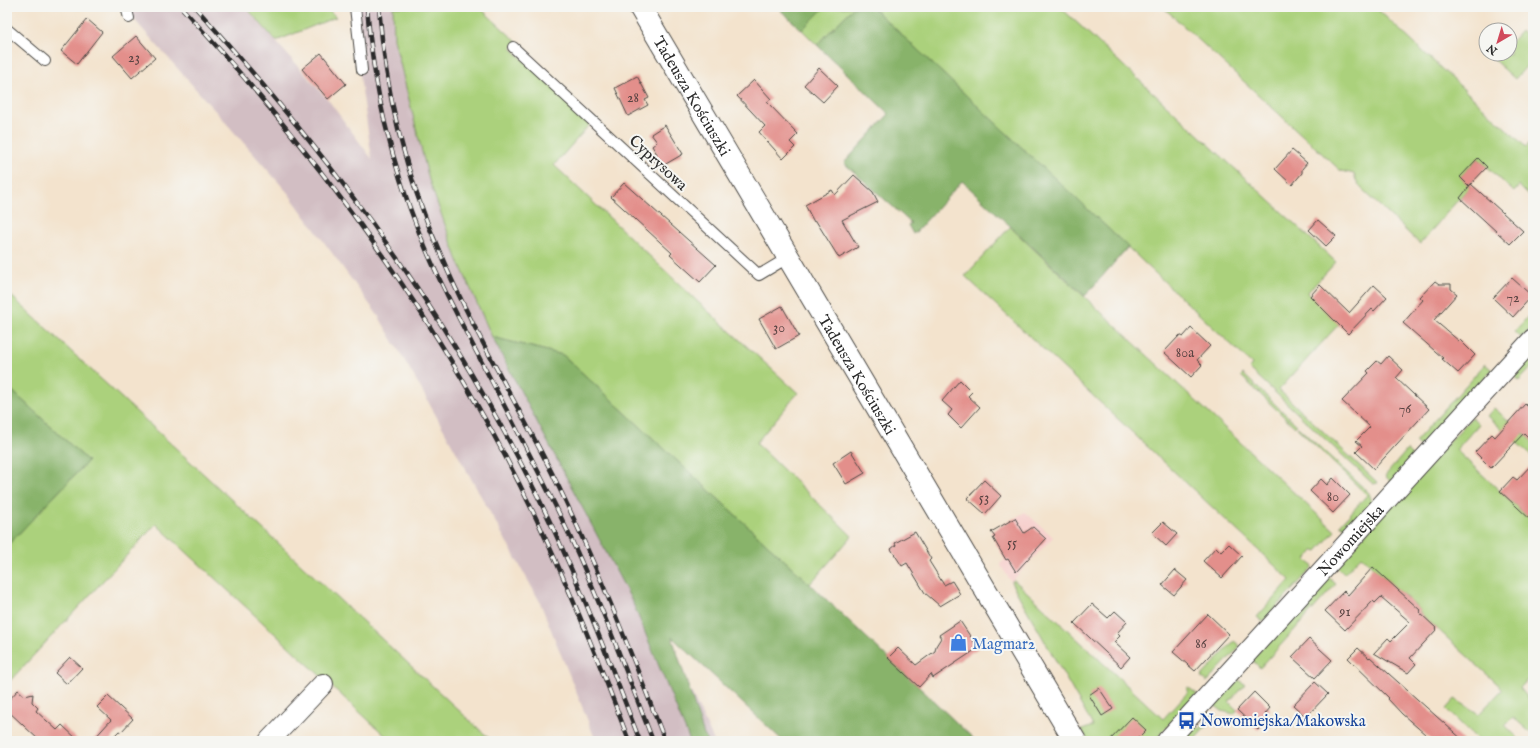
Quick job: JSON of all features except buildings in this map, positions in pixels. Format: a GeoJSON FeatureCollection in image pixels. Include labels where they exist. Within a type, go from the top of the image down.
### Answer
{"type":"FeatureCollection","features":[{"type":"Feature","properties":{"kind":"street","name":"Tadeusza Kościuszki"},"geometry":{"type":"LineString","coordinates":[[640,7],[1075,741]]}},
{"type":"Feature","properties":{"kind":"street","name":"Nowomiejska"},"geometry":{"type":"LineString","coordinates":[[1167,741],[1533,339]]}},
{"type":"Feature","properties":{"kind":"street"},"geometry":{"type":"LineString","coordinates":[[269,741],[323,684]]}},
{"type":"Feature","properties":{"kind":"lane"},"geometry":{"type":"LineString","coordinates":[[126,7],[129,18]]}},
{"type":"Feature","properties":{"kind":"lane"},"geometry":{"type":"LineString","coordinates":[[355,7],[362,70]]}},
{"type":"Feature","properties":{"kind":"lane"},"geometry":{"type":"LineString","coordinates":[[7,29],[45,61]]}},
{"type":"Feature","properties":{"kind":"lane","name":"Cyprysowa"},"geometry":{"type":"LineString","coordinates":[[513,48],[758,275],[789,257]]}},
{"type":"Feature","properties":{"kind":"shaded area"},"geometry":{"type":"Polygon","coordinates":[[[123,7],[245,7],[329,101],[372,159],[350,7],[400,7],[664,633],[714,741],[596,741],[539,600],[416,380],[379,317],[288,193],[123,7]]]}},
{"type":"Feature","properties":{"kind":"shaded area"},"geometry":{"type":"Polygon","coordinates":[[[1025,512],[1053,537],[1011,582],[1000,564],[1005,560],[993,538],[995,537],[991,532],[1025,512]]]}},
{"type":"Feature","properties":{"kind":"green space"},"geometry":{"type":"Polygon","coordinates":[[[246,7],[326,7],[336,17],[276,41],[246,7]]]}},
{"type":"Feature","properties":{"kind":"green space"},"geometry":{"type":"Polygon","coordinates":[[[393,7],[479,7],[517,42],[511,48],[591,123],[554,165],[698,302],[798,393],[756,443],[852,536],[810,584],[563,355],[492,337],[457,258],[429,180],[394,39],[393,7]]]}},
{"type":"Feature","properties":{"kind":"green space"},"geometry":{"type":"Polygon","coordinates":[[[777,7],[825,7],[802,30],[777,7]]]}},
{"type":"Feature","properties":{"kind":"green space"},"geometry":{"type":"Polygon","coordinates":[[[825,7],[854,7],[817,45],[802,30],[825,7]]]}},
{"type":"Feature","properties":{"kind":"green space"},"geometry":{"type":"Polygon","coordinates":[[[854,7],[872,7],[1128,247],[1085,296],[962,181],[913,234],[908,225],[911,223],[844,163],[889,114],[817,45],[854,7]]]}},
{"type":"Feature","properties":{"kind":"green space"},"geometry":{"type":"Polygon","coordinates":[[[872,7],[1060,7],[1336,262],[1307,293],[1339,324],[1279,390],[1378,483],[1373,484],[1249,368],[1252,364],[872,7]]]}},
{"type":"Feature","properties":{"kind":"green space"},"geometry":{"type":"Polygon","coordinates":[[[1163,7],[1375,7],[1526,147],[1533,139],[1533,200],[1519,186],[1514,192],[1478,158],[1460,177],[1470,186],[1420,244],[1361,188],[1354,174],[1341,171],[1163,7]]]}},
{"type":"Feature","properties":{"kind":"green space"},"geometry":{"type":"Polygon","coordinates":[[[1521,31],[1533,42],[1533,59],[1515,79],[1496,62],[1518,62],[1518,34],[1521,31]]]}},
{"type":"Feature","properties":{"kind":"green space"},"geometry":{"type":"Polygon","coordinates":[[[1010,227],[1335,531],[1317,551],[1314,550],[1306,559],[1313,567],[1263,622],[1257,617],[1290,580],[965,276],[1010,227]]]}},
{"type":"Feature","properties":{"kind":"green space"},"geometry":{"type":"Polygon","coordinates":[[[7,292],[492,741],[391,741],[156,524],[7,684],[7,546],[88,461],[7,386],[7,292]]]}},
{"type":"Feature","properties":{"kind":"green space"},"geometry":{"type":"Polygon","coordinates":[[[1533,311],[1533,326],[1522,338],[1514,332],[1533,311]]]}},
{"type":"Feature","properties":{"kind":"green space"},"geometry":{"type":"Polygon","coordinates":[[[492,337],[563,355],[810,584],[976,741],[783,741],[672,637],[704,735],[708,741],[690,741],[632,601],[492,337]]]}},
{"type":"Feature","properties":{"kind":"green space"},"geometry":{"type":"Polygon","coordinates":[[[1533,351],[1533,366],[1519,381],[1512,373],[1533,351]]]}},
{"type":"Feature","properties":{"kind":"green space"},"geometry":{"type":"Polygon","coordinates":[[[1485,364],[1492,370],[1422,448],[1415,442],[1485,364]]]}},
{"type":"Feature","properties":{"kind":"green space"},"geometry":{"type":"Polygon","coordinates":[[[1243,374],[1297,425],[1295,427],[1241,376],[1243,374]]]}},
{"type":"Feature","properties":{"kind":"green space"},"geometry":{"type":"Polygon","coordinates":[[[7,386],[88,461],[7,546],[7,386]]]}},
{"type":"Feature","properties":{"kind":"green space"},"geometry":{"type":"Polygon","coordinates":[[[1494,408],[1533,442],[1533,457],[1487,416],[1494,408]]]}},
{"type":"Feature","properties":{"kind":"green space"},"geometry":{"type":"Polygon","coordinates":[[[1472,417],[1479,424],[1456,450],[1533,522],[1533,674],[1520,688],[1533,704],[1533,735],[1513,717],[1505,725],[1521,741],[1479,741],[1446,709],[1455,699],[1479,714],[1503,689],[1419,612],[1420,610],[1361,556],[1344,574],[1336,566],[1472,417]]]}},
{"type":"Feature","properties":{"kind":"green space"},"geometry":{"type":"Polygon","coordinates":[[[1298,427],[1369,493],[1372,502],[1347,529],[1340,525],[1367,495],[1297,428],[1298,427]]]}},
{"type":"Feature","properties":{"kind":"green space"},"geometry":{"type":"Polygon","coordinates":[[[1407,450],[1414,457],[1391,482],[1385,476],[1407,450]]]}},
{"type":"Feature","properties":{"kind":"green space"},"geometry":{"type":"Polygon","coordinates":[[[1328,577],[1336,584],[1260,668],[1251,659],[1297,610],[1305,613],[1306,611],[1309,611],[1304,603],[1328,577]]]}},
{"type":"Feature","properties":{"kind":"green space"},"geometry":{"type":"Polygon","coordinates":[[[1014,580],[1163,719],[1189,691],[1186,689],[1188,687],[1197,694],[1154,741],[1088,741],[1082,730],[1093,726],[1011,582],[1014,580]]]}},
{"type":"Feature","properties":{"kind":"green space"},"geometry":{"type":"Polygon","coordinates":[[[1234,641],[1240,646],[1207,682],[1201,677],[1234,641]]]}},
{"type":"Feature","properties":{"kind":"green space"},"geometry":{"type":"Polygon","coordinates":[[[1235,678],[1245,684],[1229,702],[1237,710],[1234,714],[1222,711],[1213,704],[1235,678]]]}},
{"type":"Feature","properties":{"kind":"green space"},"geometry":{"type":"Polygon","coordinates":[[[1208,711],[1215,717],[1193,741],[1188,740],[1185,735],[1194,724],[1200,729],[1207,721],[1200,714],[1208,711]]]}},
{"type":"Feature","properties":{"kind":"railway"},"geometry":{"type":"LineString","coordinates":[[181,7],[272,111],[315,165],[357,220],[435,334],[471,394],[504,454],[539,524],[601,668],[629,741]]}},
{"type":"Feature","properties":{"kind":"railway"},"geometry":{"type":"LineString","coordinates":[[195,7],[307,138],[343,184],[395,255],[466,365],[510,442],[561,545],[615,675],[640,741]]}},
{"type":"Feature","properties":{"kind":"railway"},"geometry":{"type":"LineString","coordinates":[[367,7],[374,65],[385,123],[400,180],[420,235],[448,297],[571,538],[608,624],[653,741]]}},
{"type":"Feature","properties":{"kind":"railway"},"geometry":{"type":"LineString","coordinates":[[379,7],[386,70],[399,133],[407,163],[428,224],[452,281],[568,506],[612,606],[665,741]]}},
{"type":"Feature","properties":{"kind":"place","name":"Magmar2"},"geometry":{"type":"Point","coordinates":[959,643]}},
{"type":"Feature","properties":{"kind":"place","name":"Nowomiejska/Makowska"},"geometry":{"type":"Point","coordinates":[1187,720]}}]}
